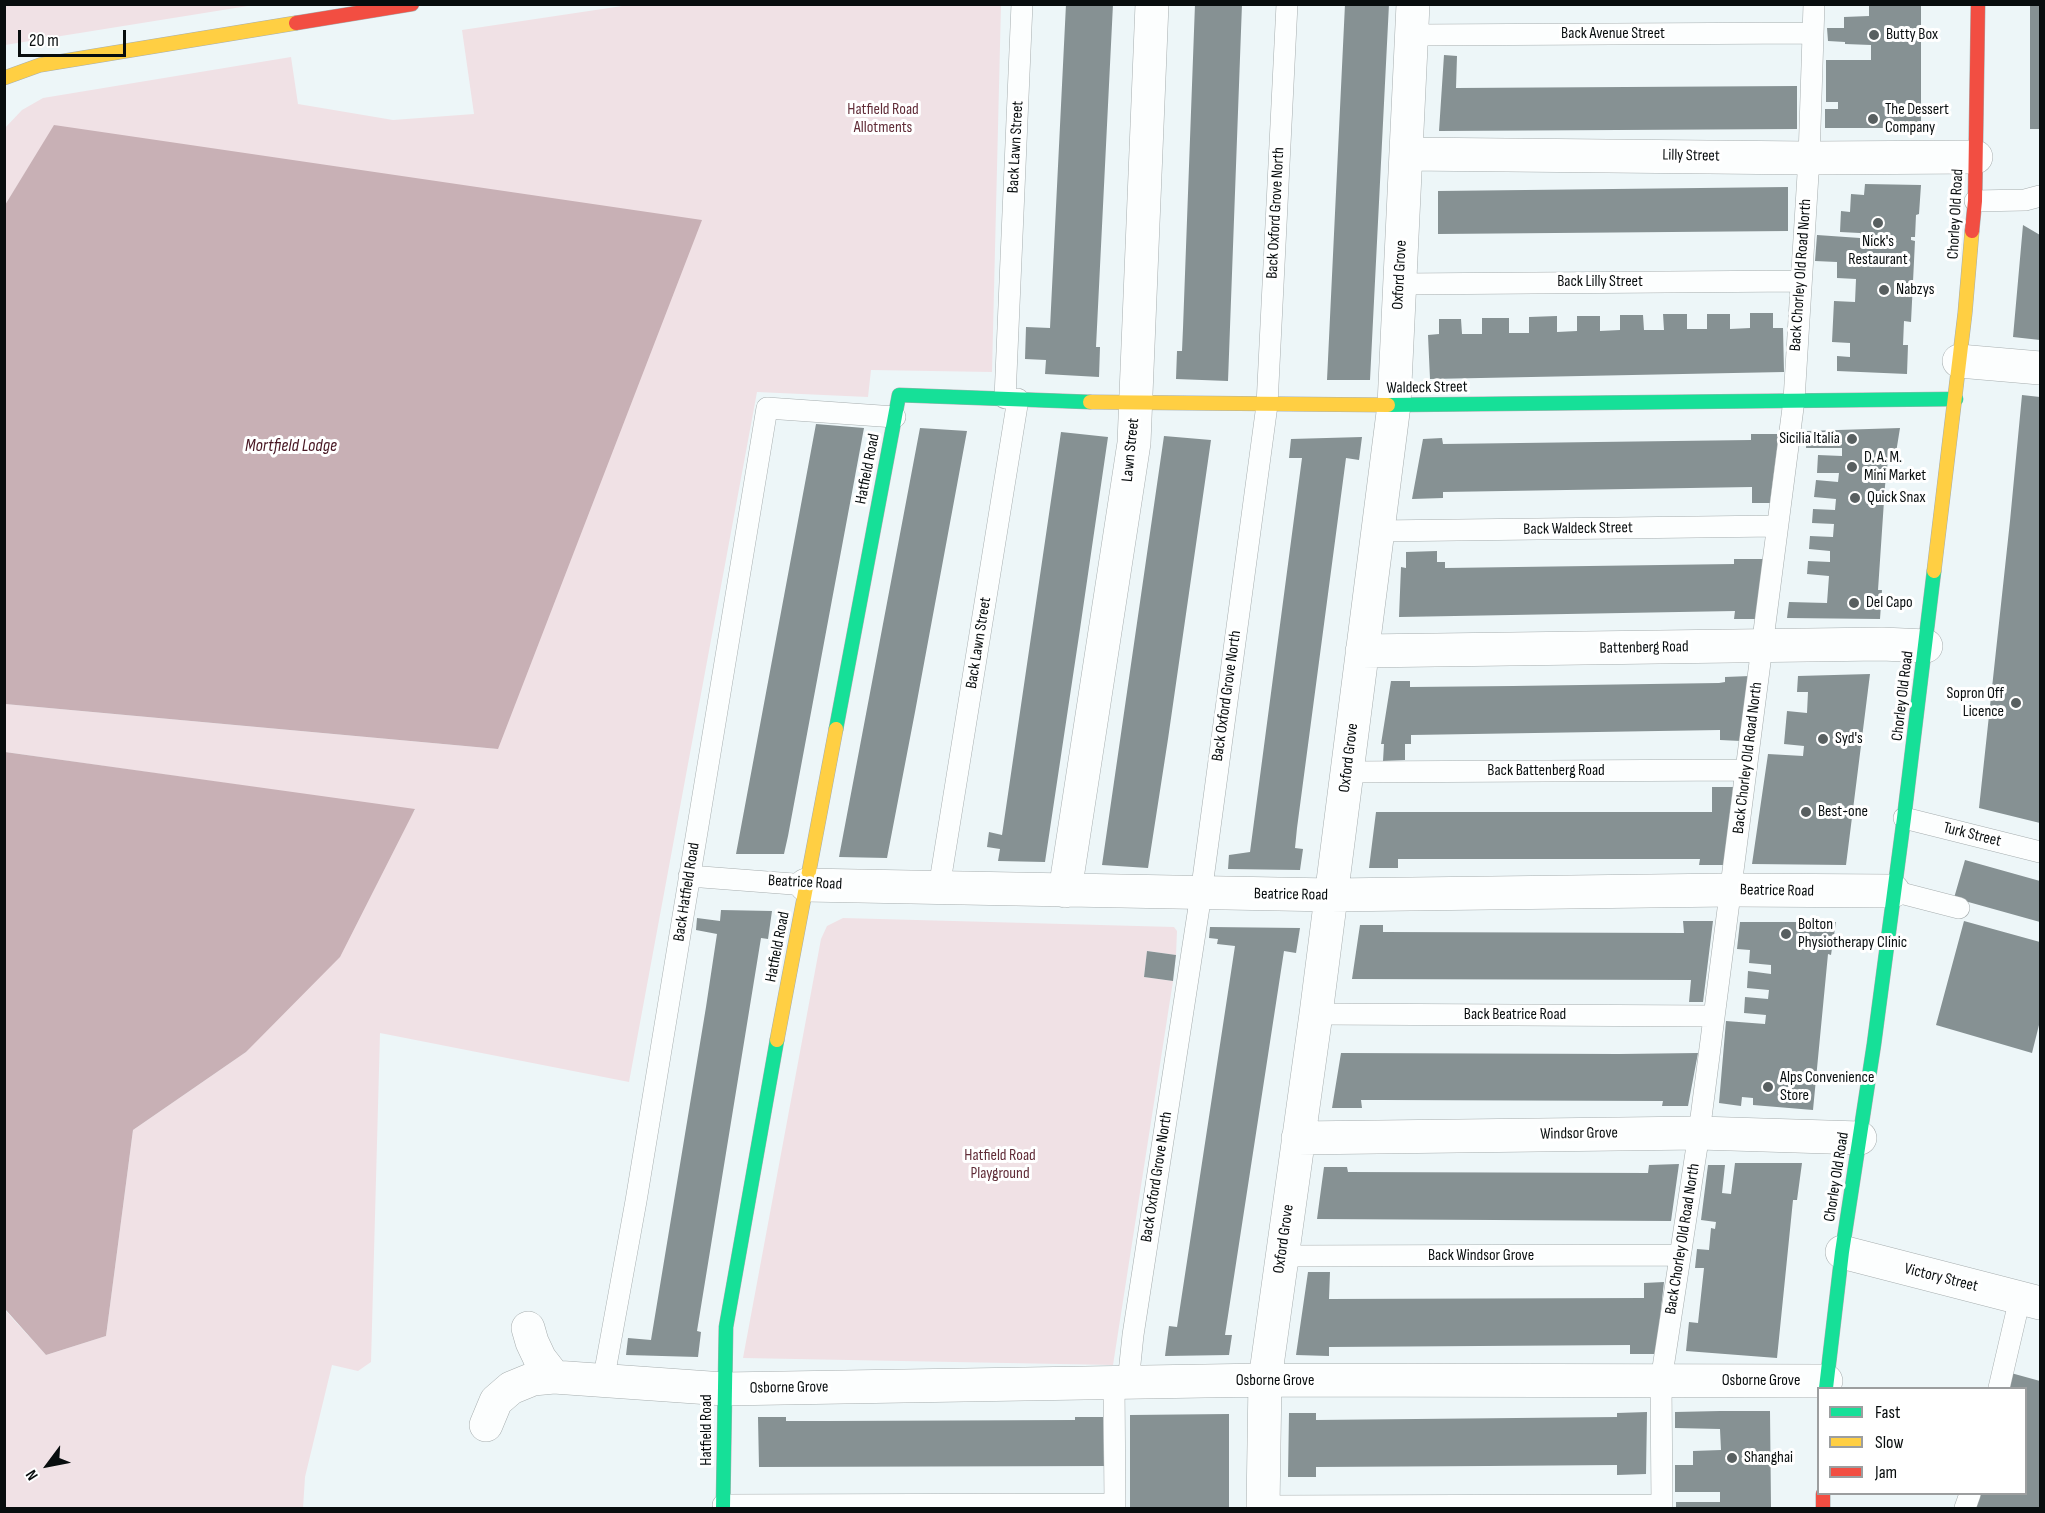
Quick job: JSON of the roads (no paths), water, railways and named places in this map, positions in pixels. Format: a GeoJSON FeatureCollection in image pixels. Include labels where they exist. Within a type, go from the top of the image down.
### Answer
{"type":"FeatureCollection","features":[{"type":"Feature","properties":{"kind":"street"},"geometry":{"type":"LineString","coordinates":[[4,78],[40,66],[412,4]]}},
{"type":"Feature","properties":{"kind":"street","name":"Lawn Street"},"geometry":{"type":"LineString","coordinates":[[1065,891],[1134,443],[1152,4]]}},
{"type":"Feature","properties":{"kind":"street","name":"Chorley Old Road"},"geometry":{"type":"LineString","coordinates":[[1826,1385],[1842,1252],[1880,1004],[1956,399],[1975,201],[1978,4]]}},
{"type":"Feature","properties":{"kind":"street","name":"Oxford Grove"},"geometry":{"type":"LineString","coordinates":[[1263,1507],[1265,1380],[1332,895],[1394,405],[1413,20]]}},
{"type":"Feature","properties":{"kind":"street","name":"Lilly Street"},"geometry":{"type":"LineString","coordinates":[[1406,154],[1809,158],[1976,157]]}},
{"type":"Feature","properties":{"kind":"street"},"geometry":{"type":"LineString","coordinates":[[1959,361],[2040,368]]}},
{"type":"Feature","properties":{"kind":"street","name":"Waldeck Street"},"geometry":{"type":"LineString","coordinates":[[899,395],[1136,404],[1267,405],[1956,399]]}},
{"type":"Feature","properties":{"kind":"street","name":"Hatfield Road"},"geometry":{"type":"LineString","coordinates":[[723,1507],[723,1389],[726,1327],[806,885],[899,395]]}},
{"type":"Feature","properties":{"kind":"street","name":"Battenberg Road"},"geometry":{"type":"LineString","coordinates":[[1362,651],[1882,644],[1926,646]]}},
{"type":"Feature","properties":{"kind":"street","name":"Beatrice Road"},"geometry":{"type":"LineString","coordinates":[[806,885],[1332,895],[1730,890],[1893,891]]}},
{"type":"Feature","properties":{"kind":"street","name":"Windsor Grove"},"geometry":{"type":"LineString","coordinates":[[1298,1138],[1699,1133],[1860,1138]]}},
{"type":"Feature","properties":{"kind":"street","name":"Victory Street"},"geometry":{"type":"LineString","coordinates":[[1842,1252],[2030,1300]]}},
{"type":"Feature","properties":{"kind":"street"},"geometry":{"type":"LineString","coordinates":[[528,1328],[540,1359],[554,1377]]}},
{"type":"Feature","properties":{"kind":"street"},"geometry":{"type":"LineString","coordinates":[[486,1425],[496,1401],[511,1388],[533,1379],[554,1377],[723,1389]]}},
{"type":"Feature","properties":{"kind":"street","name":"Osborne Grove"},"geometry":{"type":"LineString","coordinates":[[723,1389],[1265,1380],[1661,1381],[1826,1385]]}},
{"type":"Feature","properties":{"kind":"lane","name":"Back Lawn Street"},"geometry":{"type":"LineString","coordinates":[[939,888],[1011,399],[1022,4]]}},
{"type":"Feature","properties":{"kind":"lane","name":"Back Oxford Grove North"},"geometry":{"type":"LineString","coordinates":[[1115,1506],[1121,1383],[1132,1335],[1201,894],[1267,405],[1287,4]]}},
{"type":"Feature","properties":{"kind":"lane","name":"Back Chorley Old Road North"},"geometry":{"type":"LineString","coordinates":[[1662,1507],[1661,1381],[1699,1133],[1794,400],[1809,158],[1814,4]]}},
{"type":"Feature","properties":{"kind":"lane","name":"Back Avenue Street"},"geometry":{"type":"LineString","coordinates":[[1413,20],[1813,33]]}},
{"type":"Feature","properties":{"kind":"lane"},"geometry":{"type":"LineString","coordinates":[[1975,201],[2025,200],[2040,196]]}},
{"type":"Feature","properties":{"kind":"lane","name":"Back Lilly Street"},"geometry":{"type":"LineString","coordinates":[[1400,284],[1801,281]]}},
{"type":"Feature","properties":{"kind":"lane","name":"Back Hatfield Road"},"geometry":{"type":"LineString","coordinates":[[603,1382],[636,1201],[767,408],[895,417]]}},
{"type":"Feature","properties":{"kind":"lane","name":"Back Waldeck Street"},"geometry":{"type":"LineString","coordinates":[[1378,531],[1777,526]]}},
{"type":"Feature","properties":{"kind":"lane","name":"Back Battenberg Road"},"geometry":{"type":"LineString","coordinates":[[1347,772],[1746,770]]}},
{"type":"Feature","properties":{"kind":"lane","name":"Turk Street"},"geometry":{"type":"LineString","coordinates":[[1904,818],[2040,852]]}},
{"type":"Feature","properties":{"kind":"lane","name":"Beatrice Road"},"geometry":{"type":"LineString","coordinates":[[689,876],[806,885]]}},
{"type":"Feature","properties":{"kind":"lane"},"geometry":{"type":"LineString","coordinates":[[1893,891],[1959,908]]}},
{"type":"Feature","properties":{"kind":"lane","name":"Back Beatrice Road"},"geometry":{"type":"LineString","coordinates":[[1316,1014],[1714,1016]]}},
{"type":"Feature","properties":{"kind":"lane","name":"Back Windsor Grove"},"geometry":{"type":"LineString","coordinates":[[1282,1256],[1680,1255]]}},
{"type":"Feature","properties":{"kind":"lane"},"geometry":{"type":"LineString","coordinates":[[2000,1387],[2030,1300]]}},
{"type":"Feature","properties":{"kind":"lane"},"geometry":{"type":"LineString","coordinates":[[723,1507],[1115,1506]]}},
{"type":"Feature","properties":{"kind":"lane"},"geometry":{"type":"LineString","coordinates":[[1263,1507],[1662,1507]]}},
{"type":"Feature","properties":{"kind":"water","name":"Mortfield Lodge"},"geometry":{"type":"Polygon","coordinates":[[[54,125],[702,220],[498,749],[5,704],[5,205],[54,125]]]}},
{"type":"Feature","properties":{"kind":"water"},"geometry":{"type":"Polygon","coordinates":[[[5,752],[415,809],[340,957],[246,1052],[133,1130],[106,1336],[46,1355],[5,1309],[5,752]]]}},
{"type":"Feature","properties":{"kind":"place","name":"Butty Box"},"geometry":{"type":"Point","coordinates":[1874,35]}},
{"type":"Feature","properties":{"kind":"place","name":"The Dessert Company"},"geometry":{"type":"Point","coordinates":[1873,119]}},
{"type":"Feature","properties":{"kind":"place","name":"Nick's Restaurant"},"geometry":{"type":"Point","coordinates":[1878,223]}},
{"type":"Feature","properties":{"kind":"place","name":"Nabzys"},"geometry":{"type":"Point","coordinates":[1884,290]}},
{"type":"Feature","properties":{"kind":"place","name":"Sicilia Italia"},"geometry":{"type":"Point","coordinates":[1852,439]}},
{"type":"Feature","properties":{"kind":"place","name":"D. A. M. Mini Market"},"geometry":{"type":"Point","coordinates":[1852,467]}},
{"type":"Feature","properties":{"kind":"place","name":"Quick Snax"},"geometry":{"type":"Point","coordinates":[1855,498]}},
{"type":"Feature","properties":{"kind":"place","name":"Del Capo"},"geometry":{"type":"Point","coordinates":[1854,603]}},
{"type":"Feature","properties":{"kind":"place","name":"Sopron Off Licence"},"geometry":{"type":"Point","coordinates":[2016,703]}},
{"type":"Feature","properties":{"kind":"place","name":"Syd's"},"geometry":{"type":"Point","coordinates":[1823,739]}},
{"type":"Feature","properties":{"kind":"place","name":"Best-one"},"geometry":{"type":"Point","coordinates":[1806,812]}},
{"type":"Feature","properties":{"kind":"place","name":"Bolton Physiotherapy Clinic"},"geometry":{"type":"Point","coordinates":[1786,934]}},
{"type":"Feature","properties":{"kind":"place","name":"Alps Convenience Store"},"geometry":{"type":"Point","coordinates":[1768,1087]}},
{"type":"Feature","properties":{"kind":"place","name":"Shanghai"},"geometry":{"type":"Point","coordinates":[1732,1458]}},
{"type":"Feature","properties":{"kind":"park label","name":"Hatfield Road Allotments"},"geometry":{"type":"Point","coordinates":[883,119]}},
{"type":"Feature","properties":{"kind":"park label","name":"Hatfield Road Playground"},"geometry":{"type":"Point","coordinates":[1000,1165]}}]}
